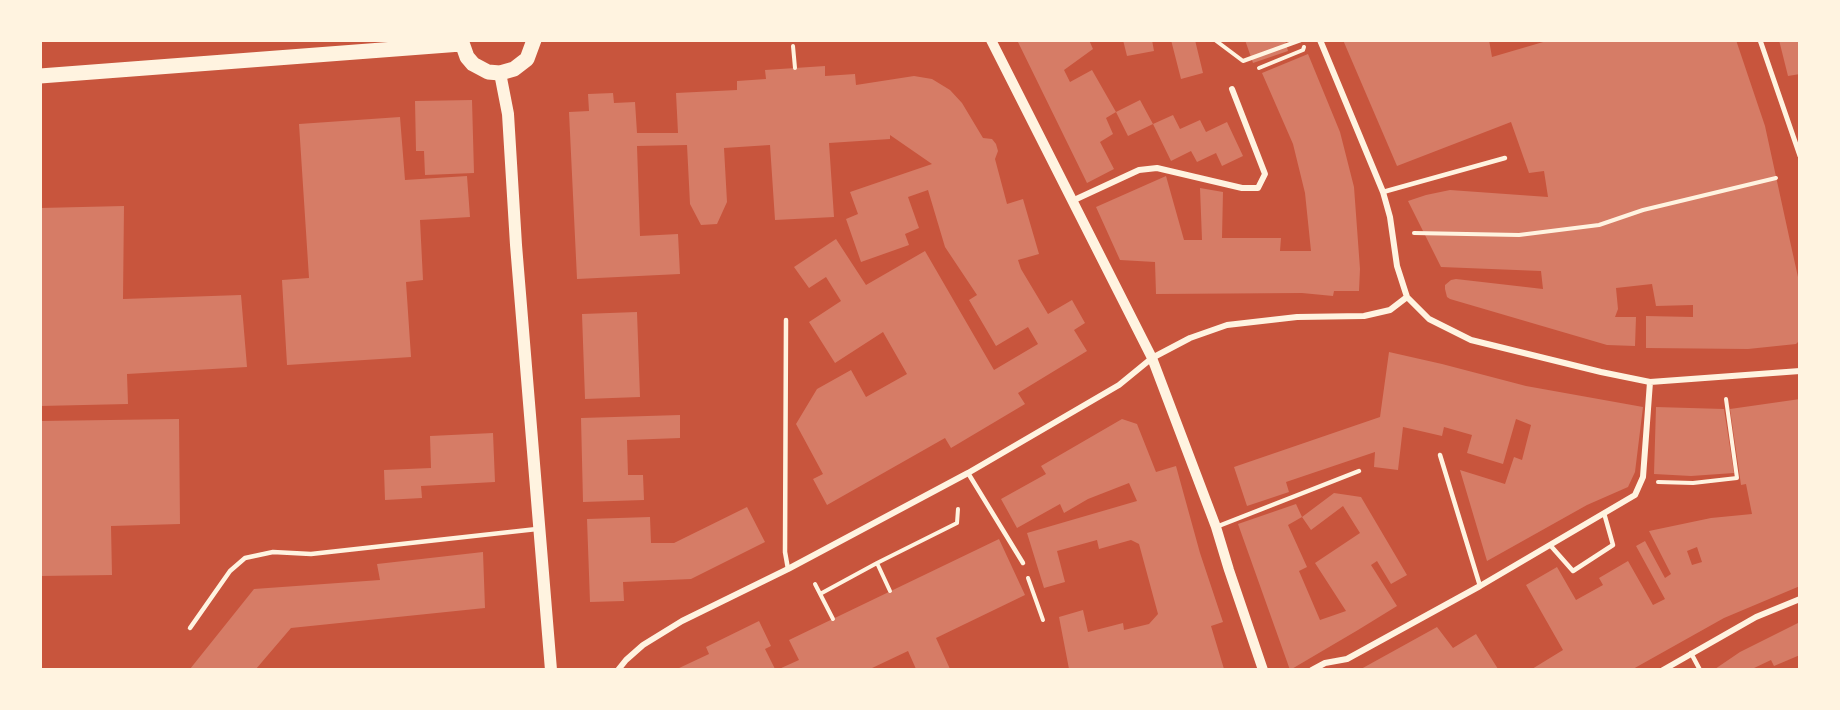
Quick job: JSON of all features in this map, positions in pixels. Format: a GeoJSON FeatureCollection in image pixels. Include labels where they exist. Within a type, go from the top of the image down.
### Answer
{"type":"FeatureCollection","features":[{"type":"Feature","properties":{"kind":"main road"},"geometry":{"type":"LineString","coordinates":[[40,76],[461,42],[467,57],[473,64],[488,72],[500,73],[514,69],[527,59],[534,40]]}},
{"type":"Feature","properties":{"kind":"main road"},"geometry":{"type":"LineString","coordinates":[[500,73],[508,114],[516,245],[551,669]]}},
{"type":"Feature","properties":{"kind":"street"},"geometry":{"type":"LineString","coordinates":[[991,40],[1071,202],[1152,358],[1216,527],[1263,669]]}},
{"type":"Feature","properties":{"kind":"street"},"geometry":{"type":"LineString","coordinates":[[1320,40],[1383,192],[1390,217],[1396,266],[1407,297],[1429,319],[1471,340],[1601,372],[1650,381],[1800,371]]}},
{"type":"Feature","properties":{"kind":"street"},"geometry":{"type":"LineString","coordinates":[[1760,40],[1800,156]]}},
{"type":"Feature","properties":{"kind":"street"},"geometry":{"type":"LineString","coordinates":[[1071,202],[1139,170],[1157,168],[1242,188],[1258,188],[1265,174],[1232,89]]}},
{"type":"Feature","properties":{"kind":"street"},"geometry":{"type":"LineString","coordinates":[[618,669],[643,645],[682,621],[789,569],[968,473],[1119,385],[1152,358],[1190,338],[1227,325],[1297,317],[1364,316],[1390,310],[1407,297]]}},
{"type":"Feature","properties":{"kind":"street"},"geometry":{"type":"LineString","coordinates":[[1312,669],[1325,663],[1347,659],[1480,586],[1635,495],[1643,477],[1650,381]]}},
{"type":"Feature","properties":{"kind":"street"},"geometry":{"type":"LineString","coordinates":[[1664,669],[1756,617],[1800,599]]}},
{"type":"Feature","properties":{"kind":"lane"},"geometry":{"type":"LineString","coordinates":[[1383,192],[1504,158]]}},
{"type":"Feature","properties":{"kind":"lane"},"geometry":{"type":"LineString","coordinates":[[786,320],[785,552],[789,569]]}},
{"type":"Feature","properties":{"kind":"lane"},"geometry":{"type":"LineString","coordinates":[[1440,454],[1480,586]]}},
{"type":"Feature","properties":{"kind":"lane"},"geometry":{"type":"LineString","coordinates":[[1216,527],[1359,471]]}},
{"type":"Feature","properties":{"kind":"lane"},"geometry":{"type":"LineString","coordinates":[[968,473],[1023,564]]}},
{"type":"Feature","properties":{"kind":"lane"},"geometry":{"type":"LineString","coordinates":[[1550,545],[1573,571],[1613,545],[1604,513]]}},
{"type":"Feature","properties":{"kind":"lane"},"geometry":{"type":"LineString","coordinates":[[190,628],[230,571],[245,558],[273,552],[312,554],[540,529]]}},
{"type":"Feature","properties":{"kind":"lane"},"geometry":{"type":"LineString","coordinates":[[1691,653],[1700,669]]}},
{"type":"Feature","properties":{"kind":"path"},"geometry":{"type":"LineString","coordinates":[[1215,40],[1243,62],[1301,40]]}},
{"type":"Feature","properties":{"kind":"path"},"geometry":{"type":"LineString","coordinates":[[1259,68],[1303,50],[1308,40]]}},
{"type":"Feature","properties":{"kind":"path"},"geometry":{"type":"LineString","coordinates":[[793,46],[795,68]]}},
{"type":"Feature","properties":{"kind":"path"},"geometry":{"type":"LineString","coordinates":[[1413,233],[1520,235],[1599,225],[1643,210],[1776,178]]}},
{"type":"Feature","properties":{"kind":"path"},"geometry":{"type":"LineString","coordinates":[[1643,477],[1659,482],[1693,483],[1737,478],[1726,399]]}},
{"type":"Feature","properties":{"kind":"path"},"geometry":{"type":"LineString","coordinates":[[820,594],[957,523],[958,509]]}},
{"type":"Feature","properties":{"kind":"path"},"geometry":{"type":"LineString","coordinates":[[877,563],[890,591]]}},
{"type":"Feature","properties":{"kind":"path"},"geometry":{"type":"LineString","coordinates":[[1023,564],[1042,620]]}},
{"type":"Feature","properties":{"kind":"path"},"geometry":{"type":"LineString","coordinates":[[816,584],[833,619]]}},
{"type":"Feature","properties":{"kind":"building"},"geometry":{"type":"Polygon","coordinates":[[[1017,40],[1089,40],[1093,49],[1064,70],[1070,82],[1092,70],[1116,112],[1106,118],[1113,134],[1100,142],[1114,169],[1087,183],[1017,40]]]}},
{"type":"Feature","properties":{"kind":"building"},"geometry":{"type":"Polygon","coordinates":[[[1123,40],[1152,40],[1154,51],[1127,56],[1123,40]]]}},
{"type":"Feature","properties":{"kind":"building"},"geometry":{"type":"Polygon","coordinates":[[[1171,40],[1195,40],[1203,73],[1181,79],[1171,40]]]}},
{"type":"Feature","properties":{"kind":"building"},"geometry":{"type":"Polygon","coordinates":[[[1245,40],[1285,40],[1288,51],[1253,63],[1245,40]]]}},
{"type":"Feature","properties":{"kind":"building"},"geometry":{"type":"Polygon","coordinates":[[[1343,40],[1489,40],[1492,57],[1550,40],[1736,40],[1765,126],[1800,286],[1800,340],[1796,344],[1748,349],[1646,348],[1646,316],[1693,317],[1693,305],[1656,306],[1652,284],[1616,288],[1618,309],[1615,317],[1636,317],[1635,346],[1607,345],[1450,299],[1447,297],[1445,285],[1451,280],[1543,289],[1541,271],[1441,267],[1408,201],[1450,190],[1548,197],[1544,171],[1529,173],[1511,122],[1397,166],[1343,40]]]}},
{"type":"Feature","properties":{"kind":"building"},"geometry":{"type":"Polygon","coordinates":[[[1779,40],[1800,40],[1800,74],[1788,76],[1779,40]]]}},
{"type":"Feature","properties":{"kind":"building"},"geometry":{"type":"Polygon","coordinates":[[[1308,54],[1340,132],[1354,187],[1360,269],[1359,291],[1334,291],[1333,296],[1302,293],[1156,294],[1155,262],[1120,260],[1096,207],[1166,176],[1184,240],[1202,240],[1200,188],[1223,192],[1222,238],[1281,238],[1280,251],[1311,251],[1305,193],[1293,144],[1262,73],[1308,54]]]}},
{"type":"Feature","properties":{"kind":"building"},"geometry":{"type":"Polygon","coordinates":[[[825,66],[825,76],[855,74],[856,85],[914,76],[932,79],[950,90],[962,103],[983,138],[992,139],[996,144],[998,151],[995,159],[1007,204],[1023,199],[1039,254],[1018,260],[1021,269],[1048,314],[1072,300],[1085,323],[1074,330],[1087,351],[1018,393],[1025,404],[951,448],[945,438],[827,505],[813,479],[823,474],[796,424],[817,389],[851,370],[866,397],[907,374],[883,332],[835,363],[809,322],[841,301],[826,277],[809,288],[794,267],[836,239],[866,285],[925,251],[994,370],[1038,344],[1028,327],[996,346],[969,300],[977,295],[945,247],[928,190],[908,197],[919,228],[905,234],[909,245],[861,262],[846,219],[858,214],[850,192],[932,164],[890,135],[890,139],[829,143],[834,217],[775,220],[770,145],[724,148],[727,202],[717,224],[701,225],[690,204],[687,145],[637,146],[640,236],[678,234],[680,274],[577,279],[569,112],[589,111],[588,94],[613,93],[614,103],[635,102],[637,133],[678,133],[676,93],[737,90],[737,81],[766,79],[765,70],[825,66]]]}},
{"type":"Feature","properties":{"kind":"building"},"geometry":{"type":"Polygon","coordinates":[[[472,100],[474,173],[425,175],[424,151],[416,151],[415,101],[472,100]]]}},
{"type":"Feature","properties":{"kind":"building"},"geometry":{"type":"Polygon","coordinates":[[[1140,100],[1153,124],[1128,136],[1116,112],[1140,100]]]}},
{"type":"Feature","properties":{"kind":"building"},"geometry":{"type":"Polygon","coordinates":[[[1173,115],[1180,129],[1200,120],[1206,132],[1227,122],[1243,156],[1222,166],[1216,153],[1197,162],[1191,151],[1171,161],[1153,124],[1173,115]]]}},
{"type":"Feature","properties":{"kind":"building"},"geometry":{"type":"Polygon","coordinates":[[[400,117],[405,180],[467,176],[470,217],[420,220],[423,280],[406,282],[411,357],[287,365],[282,280],[309,278],[299,124],[400,117]]]}},
{"type":"Feature","properties":{"kind":"building"},"geometry":{"type":"Polygon","coordinates":[[[124,206],[123,299],[241,295],[247,367],[127,374],[128,404],[40,406],[40,208],[124,206]]]}},
{"type":"Feature","properties":{"kind":"building"},"geometry":{"type":"Polygon","coordinates":[[[637,312],[640,397],[585,399],[582,314],[637,312]]]}},
{"type":"Feature","properties":{"kind":"building"},"geometry":{"type":"Polygon","coordinates":[[[1389,352],[1526,386],[1643,407],[1635,472],[1628,487],[1587,505],[1487,561],[1460,470],[1505,484],[1514,457],[1522,460],[1531,425],[1516,419],[1503,464],[1467,453],[1472,435],[1444,427],[1442,436],[1403,427],[1398,470],[1374,467],[1375,452],[1286,482],[1289,492],[1247,506],[1234,467],[1380,417],[1389,352]]]}},
{"type":"Feature","properties":{"kind":"building"},"geometry":{"type":"Polygon","coordinates":[[[1800,399],[1800,586],[1724,618],[1633,669],[1532,669],[1563,650],[1526,585],[1557,567],[1576,600],[1603,585],[1599,578],[1628,561],[1653,605],[1665,599],[1636,546],[1645,541],[1665,578],[1671,574],[1649,531],[1711,518],[1752,514],[1746,484],[1741,485],[1730,409],[1800,399]],[[1697,547],[1687,551],[1692,565],[1702,562],[1697,547]]]}},
{"type":"Feature","properties":{"kind":"building"},"geometry":{"type":"Polygon","coordinates":[[[1656,407],[1724,409],[1734,473],[1691,476],[1654,474],[1656,407]]]}},
{"type":"Feature","properties":{"kind":"building"},"geometry":{"type":"Polygon","coordinates":[[[680,415],[680,438],[627,440],[628,475],[643,475],[644,500],[583,502],[581,418],[680,415]]]}},
{"type":"Feature","properties":{"kind":"building"},"geometry":{"type":"Polygon","coordinates":[[[179,419],[180,524],[111,526],[112,575],[40,576],[40,421],[179,419]]]}},
{"type":"Feature","properties":{"kind":"building"},"geometry":{"type":"Polygon","coordinates":[[[1122,419],[1137,424],[1156,472],[1176,466],[1200,553],[1223,622],[1211,626],[1224,669],[1069,669],[1059,617],[1083,610],[1088,632],[1123,623],[1124,630],[1149,624],[1158,614],[1139,544],[1131,540],[1099,549],[1097,540],[1057,551],[1065,582],[1044,588],[1027,533],[1137,501],[1129,483],[1088,499],[1064,513],[1060,504],[1017,528],[1001,499],[1046,474],[1041,466],[1122,419]]]}},
{"type":"Feature","properties":{"kind":"building"},"geometry":{"type":"Polygon","coordinates":[[[493,433],[495,482],[421,486],[422,498],[385,500],[384,470],[431,468],[430,436],[493,433]]]}},
{"type":"Feature","properties":{"kind":"building"},"geometry":{"type":"Polygon","coordinates":[[[1334,493],[1361,497],[1407,575],[1391,584],[1377,561],[1371,565],[1397,606],[1290,670],[1238,524],[1296,504],[1302,517],[1334,493]],[[1343,506],[1311,530],[1302,517],[1288,525],[1307,567],[1299,571],[1320,620],[1346,611],[1315,563],[1360,533],[1343,506]]]}},
{"type":"Feature","properties":{"kind":"building"},"geometry":{"type":"Polygon","coordinates":[[[747,507],[765,542],[691,579],[623,582],[624,601],[590,602],[587,519],[650,517],[651,543],[674,543],[747,507]]]}},
{"type":"Feature","properties":{"kind":"building"},"geometry":{"type":"Polygon","coordinates":[[[999,539],[1025,595],[936,638],[950,669],[916,669],[908,651],[870,669],[779,669],[799,660],[789,640],[999,539]]]}},
{"type":"Feature","properties":{"kind":"building"},"geometry":{"type":"Polygon","coordinates":[[[483,552],[485,608],[291,628],[256,669],[190,669],[254,589],[380,580],[377,564],[483,552]]]}},
{"type":"Feature","properties":{"kind":"building"},"geometry":{"type":"Polygon","coordinates":[[[759,621],[771,646],[765,649],[775,669],[677,669],[709,654],[706,647],[759,621]]]}},
{"type":"Feature","properties":{"kind":"building"},"geometry":{"type":"Polygon","coordinates":[[[1800,622],[1800,655],[1774,666],[1771,660],[1752,669],[1715,669],[1740,652],[1800,622]]]}},
{"type":"Feature","properties":{"kind":"building"},"geometry":{"type":"Polygon","coordinates":[[[1437,627],[1453,648],[1476,634],[1498,669],[1361,669],[1437,627]]]}}]}
